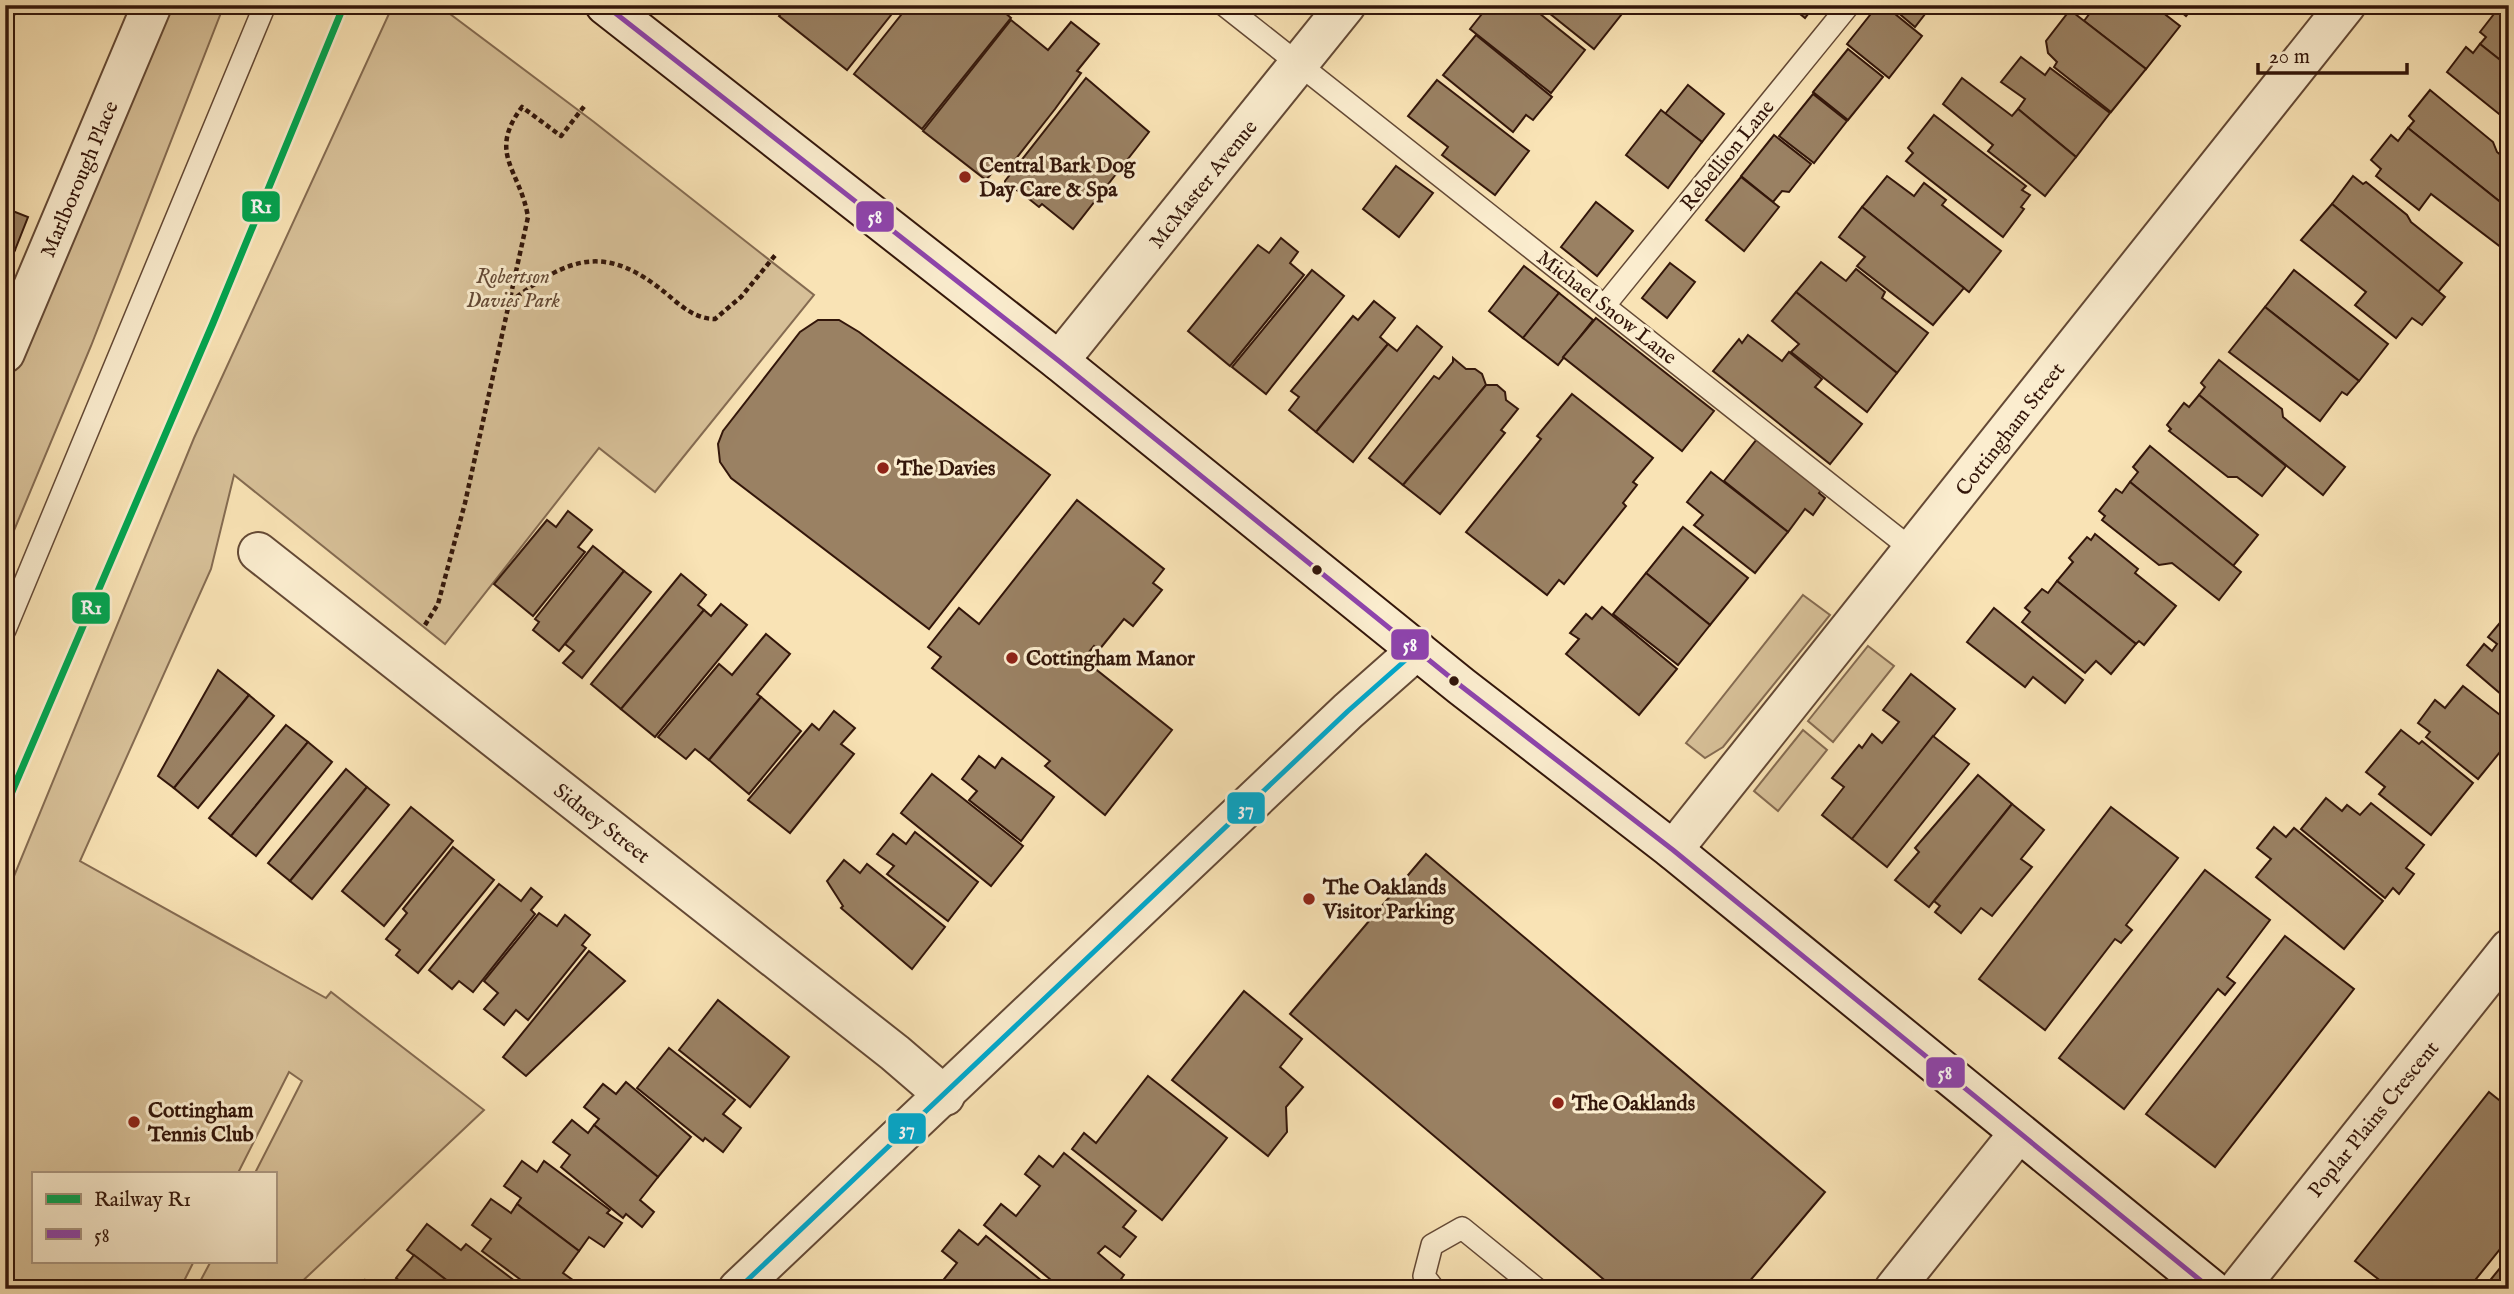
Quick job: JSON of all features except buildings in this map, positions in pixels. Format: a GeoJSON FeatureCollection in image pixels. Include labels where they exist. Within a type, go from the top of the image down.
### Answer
{"type":"FeatureCollection","features":[{"type":"Feature","properties":{"kind":"street","name":"Marlborough Place"},"geometry":{"type":"LineString","coordinates":[[5,353],[152,5]]}},
{"type":"Feature","properties":{"kind":"street"},"geometry":{"type":"LineString","coordinates":[[605,5],[1059,361],[1417,650],[1673,850],[2211,1289]]}},
{"type":"Feature","properties":{"kind":"street","name":"McMaster Avenue"},"geometry":{"type":"LineString","coordinates":[[1059,361],[1346,5]]}},
{"type":"Feature","properties":{"kind":"street","name":"Cottingham Street"},"geometry":{"type":"LineString","coordinates":[[1673,850],[1914,551],[2346,5]]}},
{"type":"Feature","properties":{"kind":"street","name":"Sidney Street"},"geometry":{"type":"LineString","coordinates":[[258,552],[884,1045],[945,1096]]}},
{"type":"Feature","properties":{"kind":"street"},"geometry":{"type":"LineString","coordinates":[[738,1289],[945,1096],[1348,711],[1417,650]]}},
{"type":"Feature","properties":{"kind":"street","name":"Poplar Plains Crescent"},"geometry":{"type":"LineString","coordinates":[[2238,1289],[2509,949]]}},
{"type":"Feature","properties":{"kind":"street"},"geometry":{"type":"LineString","coordinates":[[1894,1289],[2018,1134]]}},
{"type":"Feature","properties":{"kind":"lane"},"geometry":{"type":"LineString","coordinates":[[5,630],[265,5]]}},
{"type":"Feature","properties":{"kind":"lane","name":"Michael Snow Lane"},"geometry":{"type":"LineString","coordinates":[[1224,5],[1300,62],[1914,551]]}},
{"type":"Feature","properties":{"kind":"lane","name":"Rebellion Lane"},"geometry":{"type":"LineString","coordinates":[[1605,305],[1849,5]]}},
{"type":"Feature","properties":{"kind":"lane"},"geometry":{"type":"LineString","coordinates":[[1434,1289],[1424,1276],[1432,1245],[1462,1228],[1533,1285]]}},
{"type":"Feature","properties":{"kind":"lane"},"geometry":{"type":"LineString","coordinates":[[1505,1289],[1533,1285]]}},
{"type":"Feature","properties":{"kind":"path"},"geometry":{"type":"LineString","coordinates":[[421,632],[438,604],[445,579],[528,217],[525,196],[506,153],[503,139],[522,107],[561,136],[586,104]]}},
{"type":"Feature","properties":{"kind":"path"},"geometry":{"type":"LineString","coordinates":[[509,303],[566,265],[605,260],[641,274],[696,315],[715,319],[741,296],[777,253]]}},
{"type":"Feature","properties":{"kind":"green space"},"geometry":{"type":"Polygon","coordinates":[[[171,5],[224,5],[91,346],[5,552],[5,391],[102,156],[171,5]]]}},
{"type":"Feature","properties":{"kind":"green space","name":"Robertson Davies Park"},"geometry":{"type":"Polygon","coordinates":[[[393,5],[438,5],[594,122],[814,295],[655,492],[599,448],[445,644],[234,475],[211,569],[80,861],[326,998],[331,992],[484,1110],[294,1289],[196,1289],[210,1262],[276,1262],[276,1172],[256,1172],[302,1081],[289,1072],[239,1172],[32,1172],[32,1262],[194,1262],[180,1289],[5,1289],[5,898],[194,438],[393,5]]]}},
{"type":"Feature","properties":{"kind":"green space"},"geometry":{"type":"Polygon","coordinates":[[[1803,595],[1830,615],[1723,747],[1705,758],[1686,743],[1803,595]]]}},
{"type":"Feature","properties":{"kind":"green space"},"geometry":{"type":"Polygon","coordinates":[[[1868,646],[1894,666],[1833,742],[1808,721],[1868,646]]]}},
{"type":"Feature","properties":{"kind":"green space"},"geometry":{"type":"Polygon","coordinates":[[[1803,730],[1827,750],[1778,811],[1754,791],[1803,730]]]}},
{"type":"Feature","properties":{"kind":"rail line","name":"R1"},"geometry":{"type":"LineString","coordinates":[[5,808],[213,323],[344,5]]}},
{"type":"Feature","properties":{"kind":"transit line","name":"58"},"geometry":{"type":"LineString","coordinates":[[605,5],[1059,361],[1461,686],[1673,850],[2211,1289]]}},
{"type":"Feature","properties":{"kind":"transit line","name":"37"},"geometry":{"type":"LineString","coordinates":[[738,1289],[1348,711],[1417,650]]}},
{"type":"Feature","properties":{"kind":"place","name":"Central Bark Dog Day Care & Spa"},"geometry":{"type":"Point","coordinates":[965,177]}},
{"type":"Feature","properties":{"kind":"place","name":"The Davies"},"geometry":{"type":"Point","coordinates":[883,468]}},
{"type":"Feature","properties":{"kind":"place","name":"Cottingham Manor"},"geometry":{"type":"Point","coordinates":[1012,658]}},
{"type":"Feature","properties":{"kind":"place","name":"The Oaklands Visitor Parking"},"geometry":{"type":"Point","coordinates":[1309,899]}},
{"type":"Feature","properties":{"kind":"place","name":"The Oaklands"},"geometry":{"type":"Point","coordinates":[1558,1103]}},
{"type":"Feature","properties":{"kind":"place","name":"Cottingham Tennis Club"},"geometry":{"type":"Point","coordinates":[134,1122]}}]}
